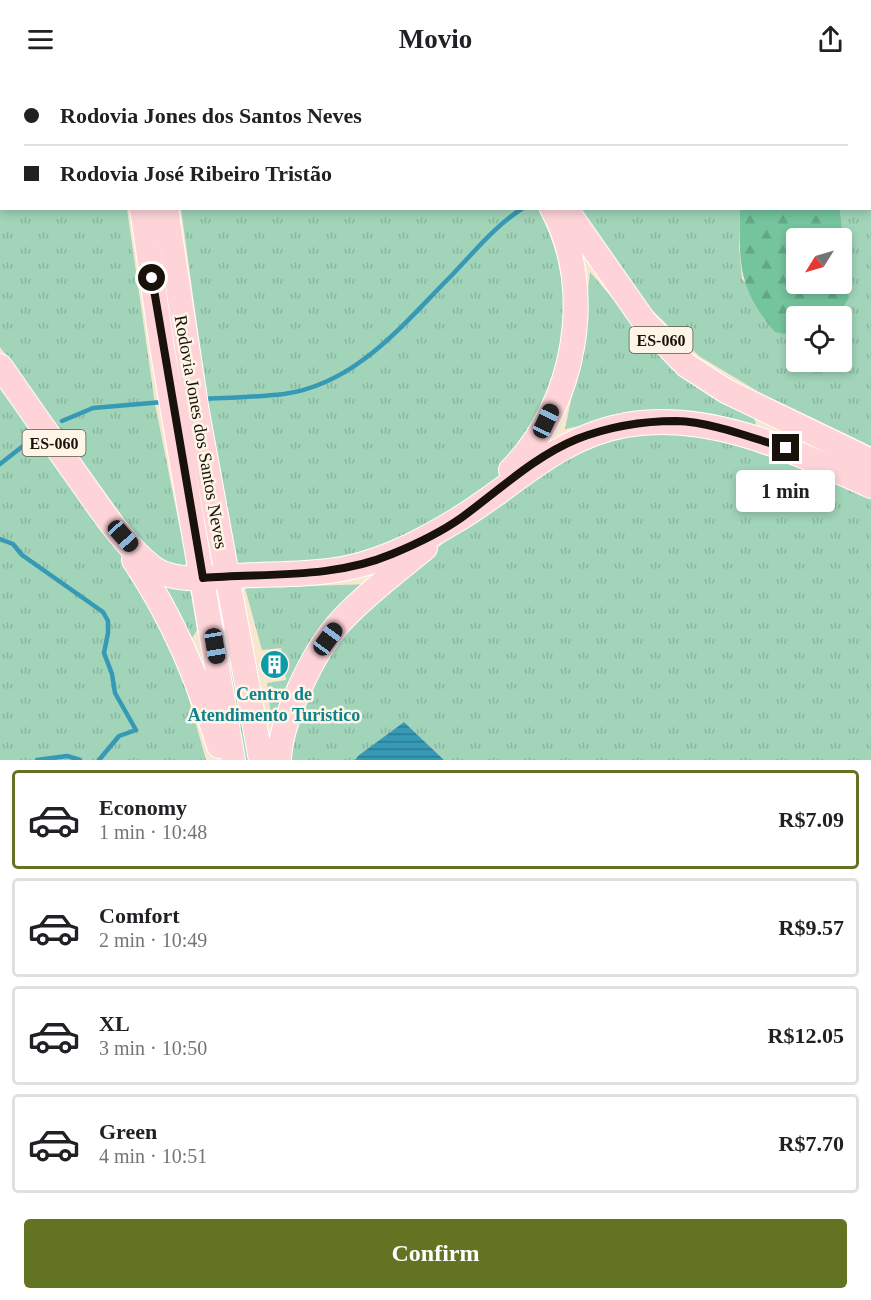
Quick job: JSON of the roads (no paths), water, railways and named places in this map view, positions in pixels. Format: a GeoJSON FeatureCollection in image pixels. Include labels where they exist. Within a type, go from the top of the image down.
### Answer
{"type":"FeatureCollection","features":[{"type":"Feature","properties":{"kind":"main road","name":"Rodovia Jones dos Santos Neves"},"geometry":{"type":"LineString","coordinates":[[142,210],[162,347],[215,577],[261,760]]}},
{"type":"Feature","properties":{"kind":"main road","name":"Rodovia Jones dos Santos Neves"},"geometry":{"type":"LineString","coordinates":[[166,210],[215,577],[233,760]]}},
{"type":"Feature","properties":{"kind":"main road"},"geometry":{"type":"LineString","coordinates":[[279,760],[288,723],[308,675],[340,622],[466,513],[528,453],[546,421],[566,375],[573,337],[573,275],[563,232],[553,210]]}},
{"type":"Feature","properties":{"kind":"main road","name":"ES-060"},"geometry":{"type":"LineString","coordinates":[[566,210],[644,321],[686,365],[726,391],[871,461]]}},
{"type":"Feature","properties":{"kind":"main road","name":"ES-060"},"geometry":{"type":"LineString","coordinates":[[0,366],[108,520],[152,567],[168,576],[215,577],[330,571],[365,564],[394,553],[466,513],[542,458],[576,439],[626,425],[677,421],[726,430],[786,448],[871,486]]}},
{"type":"Feature","properties":{"kind":"main road"},"geometry":{"type":"LineString","coordinates":[[108,520],[163,604],[181,640],[202,694],[223,760]]}},
{"type":"Feature","properties":{"kind":"water"},"geometry":{"type":"Polygon","coordinates":[[[404,722],[444,760],[355,760],[358,756],[404,722]]]}},
{"type":"Feature","properties":{"kind":"waterway"},"geometry":{"type":"LineString","coordinates":[[201,399],[284,394],[310,388],[334,378],[357,364],[398,330],[486,239],[520,210]]}},
{"type":"Feature","properties":{"kind":"waterway"},"geometry":{"type":"LineString","coordinates":[[62,421],[93,408],[163,402]]}},
{"type":"Feature","properties":{"kind":"waterway"},"geometry":{"type":"LineString","coordinates":[[0,464],[23,446]]}},
{"type":"Feature","properties":{"kind":"waterway"},"geometry":{"type":"LineString","coordinates":[[0,539],[13,544],[22,555],[103,612],[108,621],[104,653],[112,674],[115,693],[136,730],[119,736],[99,760]]}},
{"type":"Feature","properties":{"kind":"waterway"},"geometry":{"type":"LineString","coordinates":[[37,760],[67,756],[80,760]]}},
{"type":"Feature","properties":{"kind":"place","name":"Centro de Atendimento Turistico"},"geometry":{"type":"Point","coordinates":[274,665]}}]}
